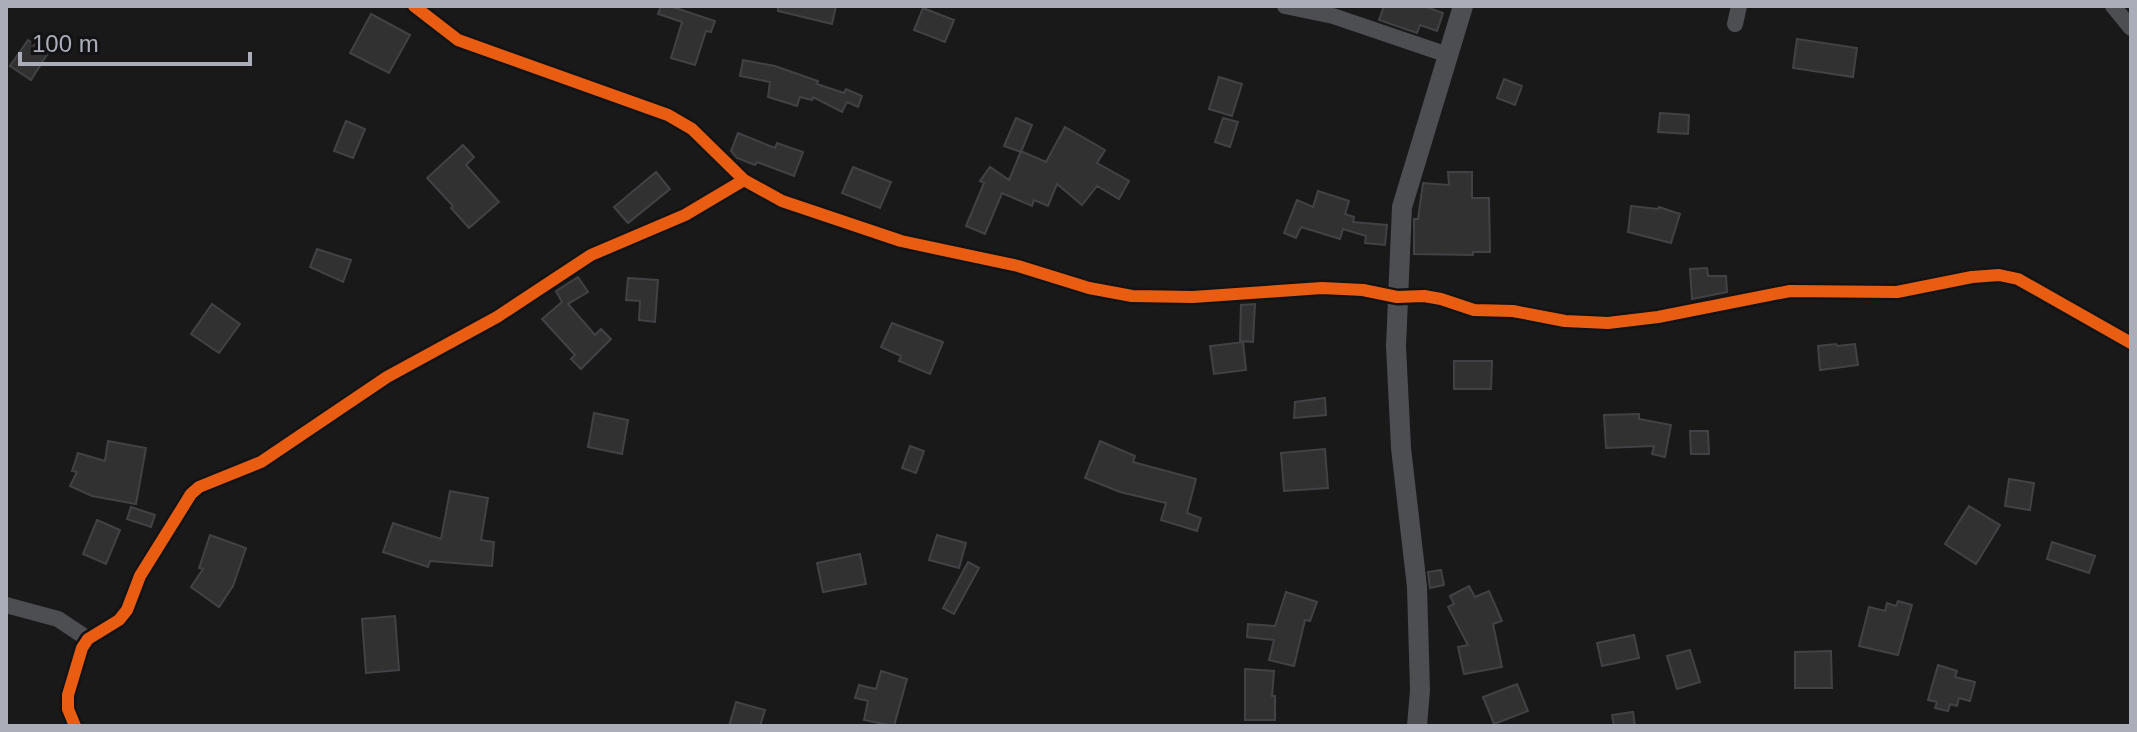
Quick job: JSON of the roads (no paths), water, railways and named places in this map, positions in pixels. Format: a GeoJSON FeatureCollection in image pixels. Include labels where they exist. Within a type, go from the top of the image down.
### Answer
{"type":"FeatureCollection","features":[{"type":"Feature","properties":{"kind":"street"},"geometry":{"type":"LineString","coordinates":[[414,6],[458,40],[668,115],[692,129],[744,180],[782,201],[901,241],[1018,266],[1089,288],[1132,296],[1193,297],[1322,288],[1363,290],[1397,297],[1424,296],[1474,310],[1513,311],[1565,321],[1608,323],[1658,317],[1790,291],[1897,292],[1999,275],[2018,279],[2131,343]]}},
{"type":"Feature","properties":{"kind":"street"},"geometry":{"type":"LineString","coordinates":[[1285,6],[1333,16],[1448,55]]}},
{"type":"Feature","properties":{"kind":"street"},"geometry":{"type":"LineString","coordinates":[[1417,726],[1420,690],[1417,587],[1401,448],[1396,346],[1402,207],[1463,6]]}},
{"type":"Feature","properties":{"kind":"street"},"geometry":{"type":"LineString","coordinates":[[1735,24],[1739,6]]}},
{"type":"Feature","properties":{"kind":"street"},"geometry":{"type":"LineString","coordinates":[[2113,6],[2131,28]]}},
{"type":"Feature","properties":{"kind":"street"},"geometry":{"type":"LineString","coordinates":[[75,726],[68,709],[68,695],[88,639],[119,620],[127,610],[140,576],[191,494],[199,487],[261,462],[387,377],[497,317],[591,255],[685,215],[744,180]]}},
{"type":"Feature","properties":{"kind":"street"},"geometry":{"type":"LineString","coordinates":[[6,605],[58,619],[88,639]]}}]}
